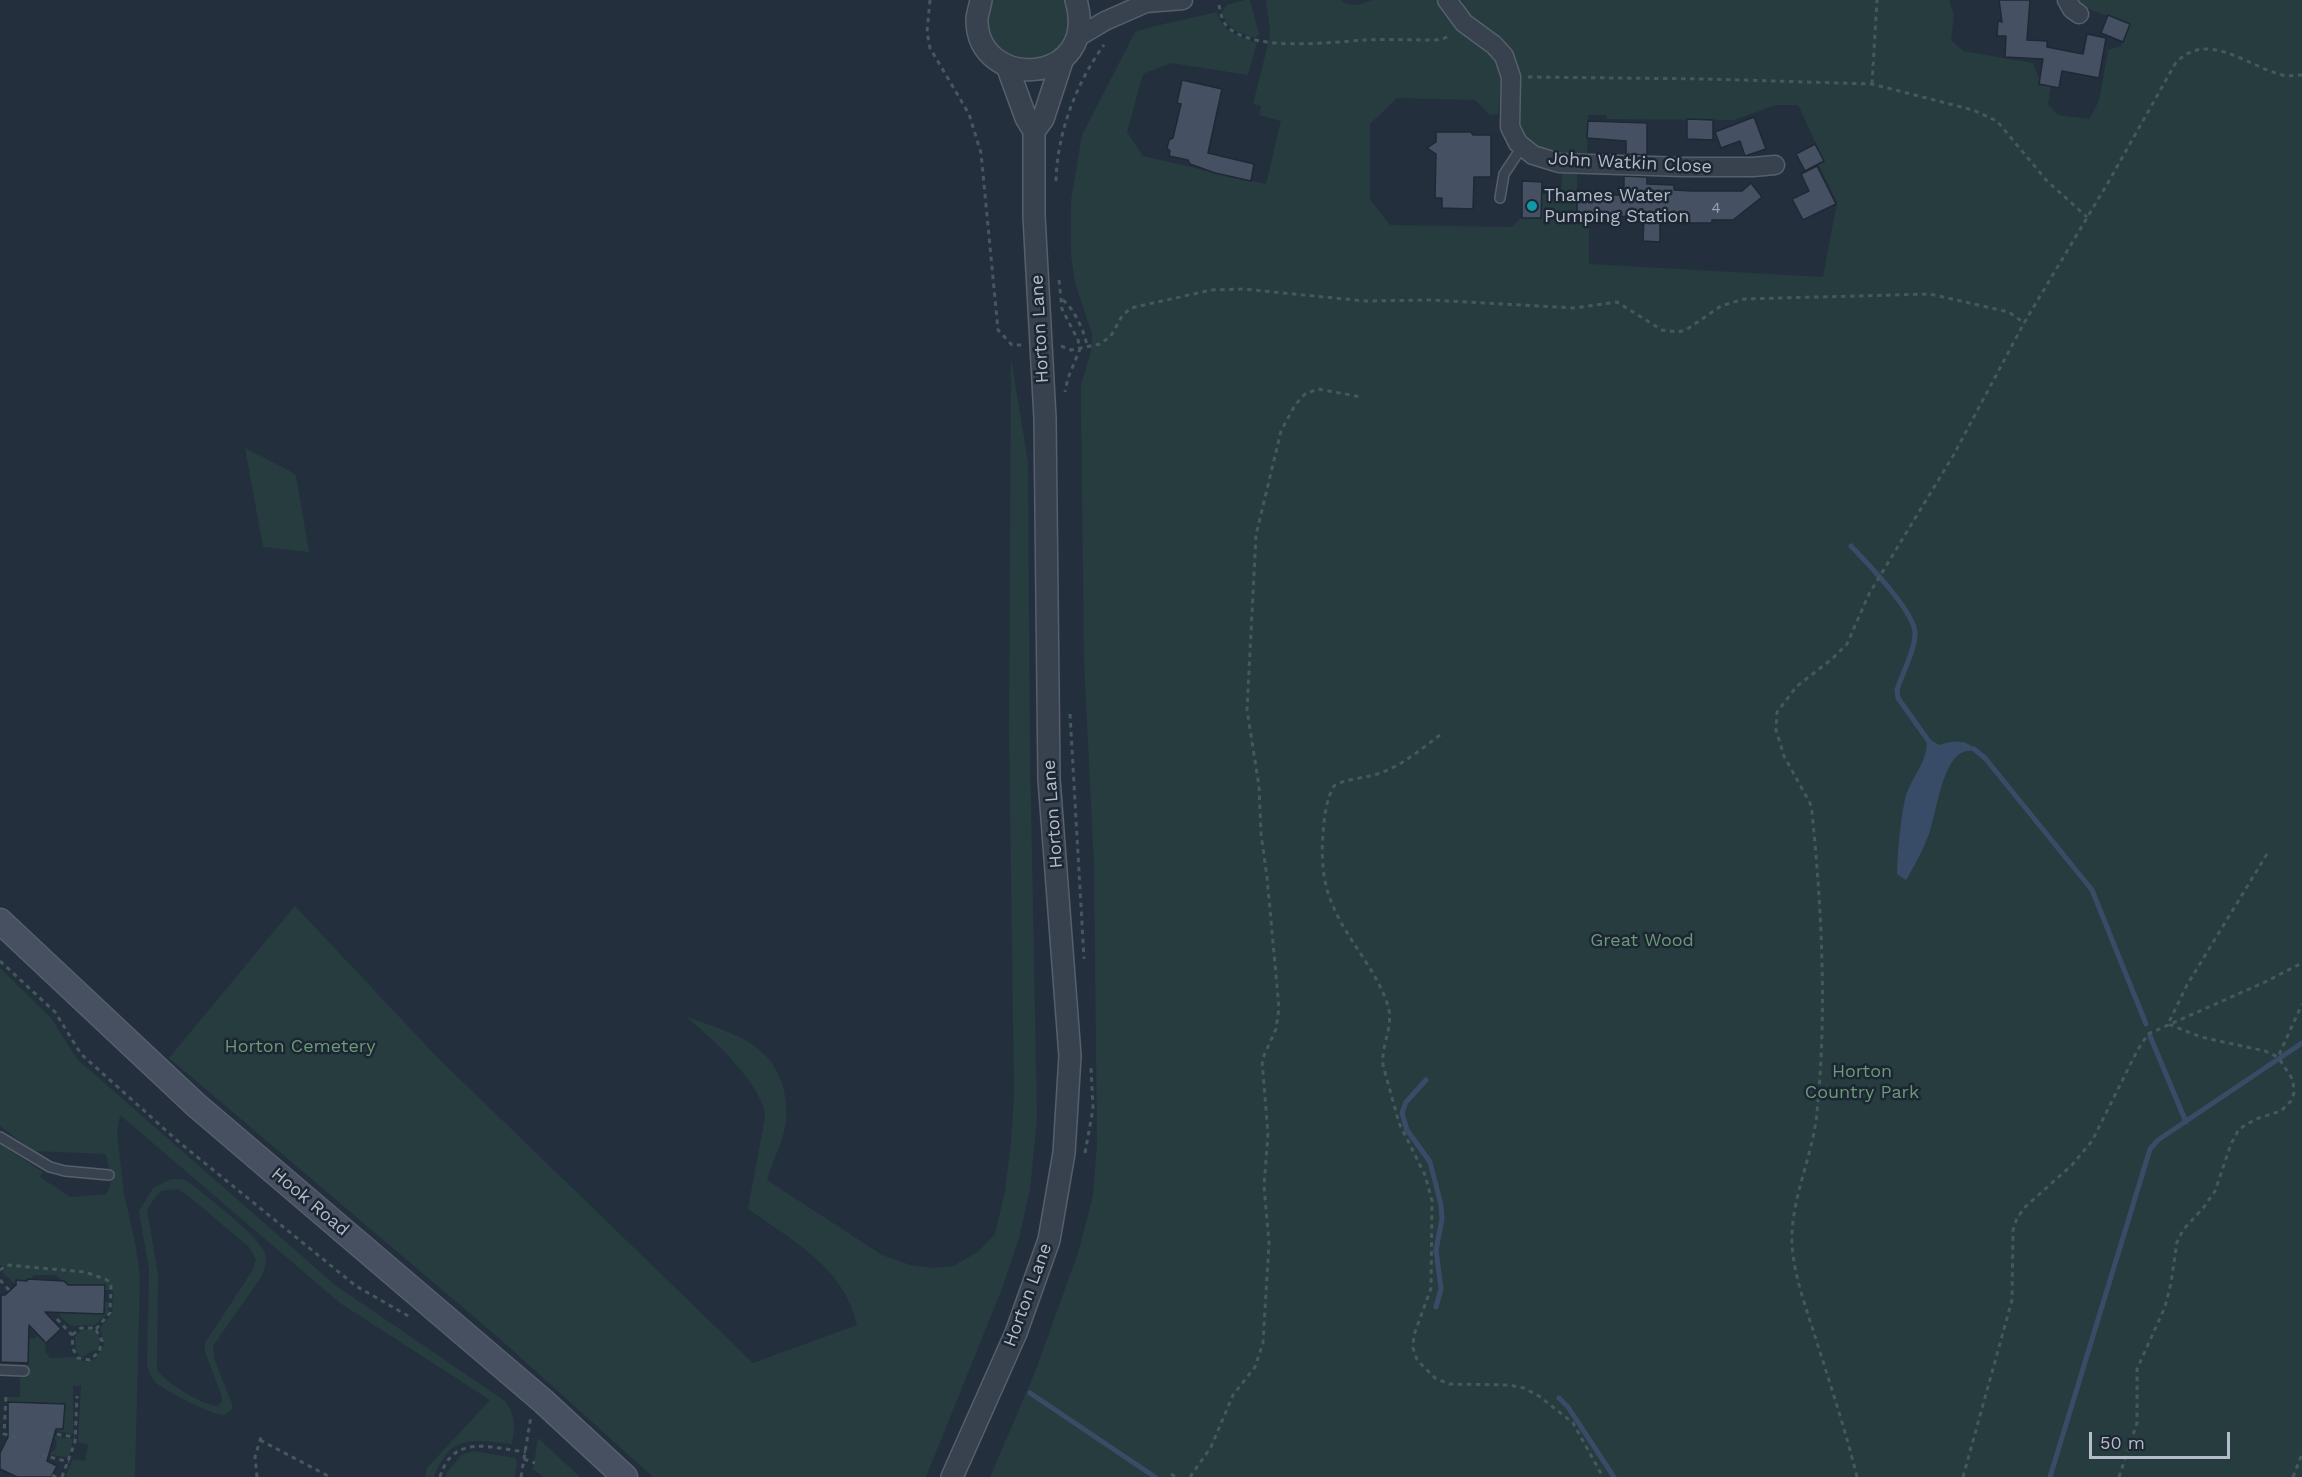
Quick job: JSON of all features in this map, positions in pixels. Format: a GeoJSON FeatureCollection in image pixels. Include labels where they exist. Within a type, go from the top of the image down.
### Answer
{"type":"FeatureCollection","features":[{"type":"Feature","properties":{"kind":"main road","name":"Hook Road"},"geometry":{"type":"LineString","coordinates":[[0,921],[196,1105],[536,1412],[625,1477]]}},
{"type":"Feature","properties":{"kind":"street"},"geometry":{"type":"LineString","coordinates":[[981,0],[977,19],[981,38],[991,55],[1007,66],[1024,70],[1042,69],[1063,58],[1072,48],[1078,37],[1081,16],[1076,0]]}},
{"type":"Feature","properties":{"kind":"street"},"geometry":{"type":"LineString","coordinates":[[1078,37],[1142,2],[1183,0]]}},
{"type":"Feature","properties":{"kind":"street","name":"John Watkin Close"},"geometry":{"type":"LineString","coordinates":[[1447,0],[1464,23],[1501,52],[1508,63],[1511,77],[1510,127],[1522,147],[1539,158],[1560,163],[1693,167],[1775,165]]}},
{"type":"Feature","properties":{"kind":"street"},"geometry":{"type":"LineString","coordinates":[[2067,0],[2072,9],[2079,14]]}},
{"type":"Feature","properties":{"kind":"street","name":"Horton Lane"},"geometry":{"type":"LineString","coordinates":[[1034,131],[1043,119],[1063,58]]}},
{"type":"Feature","properties":{"kind":"street","name":"Horton Lane"},"geometry":{"type":"LineString","coordinates":[[952,1477],[1016,1333],[1049,1240],[1064,1153],[1070,1067],[1049,779],[1045,418],[1034,216],[1034,131],[1026,118],[1007,66]]}},
{"type":"Feature","properties":{"kind":"lane"},"geometry":{"type":"LineString","coordinates":[[1500,198],[1504,174],[1522,147]]}},
{"type":"Feature","properties":{"kind":"lane"},"geometry":{"type":"LineString","coordinates":[[0,1137],[50,1167],[65,1171],[109,1175]]}},
{"type":"Feature","properties":{"kind":"lane"},"geometry":{"type":"LineString","coordinates":[[0,1370],[24,1371]]}},
{"type":"Feature","properties":{"kind":"path"},"geometry":{"type":"LineString","coordinates":[[930,0],[927,32],[930,48],[969,114],[980,146],[998,330],[1012,345],[1019,346]]}},
{"type":"Feature","properties":{"kind":"path"},"geometry":{"type":"LineString","coordinates":[[1872,84],[1877,0]]}},
{"type":"Feature","properties":{"kind":"path"},"geometry":{"type":"LineString","coordinates":[[1219,5],[1224,22],[1232,31],[1251,38],[1288,44],[1313,45],[1368,40],[1443,39],[1464,23]]}},
{"type":"Feature","properties":{"kind":"path"},"geometry":{"type":"LineString","coordinates":[[1055,190],[1056,169],[1066,120],[1083,77],[1107,40]]}},
{"type":"Feature","properties":{"kind":"path"},"geometry":{"type":"LineString","coordinates":[[1857,1477],[1806,1307],[1792,1248],[1792,1223],[1815,1130],[1819,1092],[1823,1014],[1821,938],[1810,803],[1784,756],[1775,720],[1782,703],[1797,686],[1832,659],[1847,644],[1869,594],[1953,456],[2024,323],[2175,64],[2185,55],[2202,49],[2212,49],[2282,75],[2302,75]]}},
{"type":"Feature","properties":{"kind":"path"},"geometry":{"type":"LineString","coordinates":[[1511,77],[1708,79],[1872,84],[1973,110],[1997,121],[2047,181],[2087,217]]}},
{"type":"Feature","properties":{"kind":"path","name":"Horton Lane"},"geometry":{"type":"LineString","coordinates":[[1059,279],[1063,300],[1062,309],[1078,340],[1080,349]]}},
{"type":"Feature","properties":{"kind":"path"},"geometry":{"type":"LineString","coordinates":[[1054,343],[1071,350],[1088,347],[1105,341],[1111,336],[1122,316],[1131,308],[1187,294],[1227,289],[1365,301],[1429,300],[1574,308],[1617,302],[1662,330],[1678,332],[1686,330],[1720,306],[1744,299],[1930,294],[2009,312],[2024,323]]}},
{"type":"Feature","properties":{"kind":"path","name":"Horton Lane"},"geometry":{"type":"LineString","coordinates":[[1063,300],[1070,305],[1087,337],[1088,347]]}},
{"type":"Feature","properties":{"kind":"path"},"geometry":{"type":"LineString","coordinates":[[1190,1477],[1211,1447],[1233,1395],[1259,1359],[1266,1308],[1269,1243],[1263,1178],[1268,1134],[1262,1060],[1276,1029],[1279,1008],[1261,834],[1259,786],[1247,710],[1257,527],[1281,431],[1295,405],[1305,394],[1314,390],[1361,397]]}},
{"type":"Feature","properties":{"kind":"path"},"geometry":{"type":"LineString","coordinates":[[1440,735],[1390,770],[1334,786],[1325,812],[1322,845],[1324,875],[1333,906],[1366,961],[1388,1008],[1390,1020],[1383,1065],[1399,1123],[1425,1175],[1432,1201],[1431,1288],[1414,1335],[1414,1354],[1429,1374],[1449,1384],[1509,1385],[1524,1388],[1539,1396],[1573,1423],[1603,1477]]}},
{"type":"Feature","properties":{"kind":"path"},"geometry":{"type":"LineString","coordinates":[[2169,1024],[2187,985],[2267,854]]}},
{"type":"Feature","properties":{"kind":"path","name":"Hook Road"},"geometry":{"type":"LineString","coordinates":[[0,961],[55,1012],[81,1054],[180,1143],[357,1286],[413,1319]]}},
{"type":"Feature","properties":{"kind":"path"},"geometry":{"type":"LineString","coordinates":[[1963,1477],[2012,1300],[2013,1230],[2017,1218],[2026,1206],[2083,1153],[2103,1121],[2143,1040],[2151,1032],[2265,982],[2302,963]]}},
{"type":"Feature","properties":{"kind":"path"},"geometry":{"type":"LineString","coordinates":[[2278,1057],[2302,1004]]}},
{"type":"Feature","properties":{"kind":"path"},"geometry":{"type":"LineString","coordinates":[[2119,1477],[2137,1423],[2137,1369],[2164,1307],[2171,1283],[2177,1242],[2182,1230],[2204,1207],[2215,1191],[2231,1144],[2239,1129],[2256,1119],[2281,1111],[2291,1101],[2294,1093],[2293,1080],[2278,1057],[2265,1051],[2201,1037],[2169,1024]]}},
{"type":"Feature","properties":{"kind":"path"},"geometry":{"type":"LineString","coordinates":[[0,1270],[10,1266],[89,1273],[110,1282],[110,1313],[96,1329]]}},
{"type":"Feature","properties":{"kind":"path"},"geometry":{"type":"LineString","coordinates":[[0,1280],[10,1291]]}},
{"type":"Feature","properties":{"kind":"path"},"geometry":{"type":"LineString","coordinates":[[105,1299],[111,1299]]}},
{"type":"Feature","properties":{"kind":"path"},"geometry":{"type":"LineString","coordinates":[[57,1319],[72,1335]]}},
{"type":"Feature","properties":{"kind":"path"},"geometry":{"type":"LineString","coordinates":[[96,1329],[102,1338],[102,1345],[99,1352],[90,1360],[83,1360],[75,1355],[72,1335],[76,1330],[96,1329]]}},
{"type":"Feature","properties":{"kind":"path"},"geometry":{"type":"LineString","coordinates":[[62,1477],[69,1462],[75,1437],[77,1396]]}},
{"type":"Feature","properties":{"kind":"path"},"geometry":{"type":"LineString","coordinates":[[0,1438],[3,1434],[6,1397]]}},
{"type":"Feature","properties":{"kind":"path"},"geometry":{"type":"LineString","coordinates":[[521,1477],[536,1412]]}},
{"type":"Feature","properties":{"kind":"path"},"geometry":{"type":"LineString","coordinates":[[48,1433],[75,1437]]}},
{"type":"Feature","properties":{"kind":"path"},"geometry":{"type":"LineString","coordinates":[[3,1434],[16,1437]]}},
{"type":"Feature","properties":{"kind":"path"},"geometry":{"type":"LineString","coordinates":[[257,1477],[255,1457],[261,1438],[330,1477]]}},
{"type":"Feature","properties":{"kind":"path"},"geometry":{"type":"LineString","coordinates":[[440,1477],[448,1458],[466,1447],[526,1452]]}},
{"type":"Feature","properties":{"kind":"path"},"geometry":{"type":"LineString","coordinates":[[2293,1477],[2302,1454]]}},
{"type":"Feature","properties":{"kind":"path"},"geometry":{"type":"LineString","coordinates":[[42,1455],[69,1462]]}},
{"type":"Feature","properties":{"kind":"path"},"geometry":{"type":"LineString","coordinates":[[524,1459],[535,1463]]}},
{"type":"Feature","properties":{"kind":"path"},"geometry":{"type":"LineString","coordinates":[[1171,1474],[1176,1477]]}},
{"type":"Feature","properties":{"kind":"green space"},"geometry":{"type":"Polygon","coordinates":[[[991,0],[1069,0],[1073,14],[1065,45],[1038,62],[1013,58],[1002,53],[996,48],[989,33],[988,16],[991,0]]]}},
{"type":"Feature","properties":{"kind":"green space"},"geometry":{"type":"Polygon","coordinates":[[[1250,0],[1259,34],[1256,38],[1235,30],[1227,22],[1222,11],[1227,5],[1250,0]]]}},
{"type":"Feature","properties":{"kind":"green space"},"geometry":{"type":"Polygon","coordinates":[[[1266,0],[1340,0],[1347,4],[1358,5],[1372,0],[1435,0],[1463,34],[1491,50],[1502,80],[1498,114],[1490,115],[1475,100],[1397,98],[1370,124],[1370,199],[1390,225],[1512,227],[1522,217],[1541,218],[1541,194],[1561,194],[1562,172],[1577,172],[1577,216],[1589,216],[1589,264],[1823,277],[1837,202],[1818,164],[1824,161],[1798,105],[1776,105],[1734,120],[1607,119],[1606,115],[1588,115],[1587,155],[1555,155],[1533,147],[1518,128],[1518,81],[1466,10],[1462,0],[1949,0],[1954,15],[1951,40],[1963,51],[2033,63],[2038,76],[2051,86],[2048,104],[2058,115],[2089,119],[2099,101],[2108,50],[2121,46],[2130,24],[2083,7],[2075,0],[2302,0],[2302,1477],[990,1477],[1035,1372],[1079,1250],[1093,1195],[1097,1143],[1094,866],[1084,663],[1081,410],[1081,385],[1091,351],[1092,334],[1075,283],[1071,255],[1071,201],[1082,135],[1135,32],[1217,12],[1223,25],[1228,29],[1238,36],[1257,43],[1248,75],[1171,63],[1143,74],[1127,132],[1143,156],[1266,184],[1281,121],[1259,115],[1261,106],[1253,104],[1269,40],[1266,0]]]}},
{"type":"Feature","properties":{"kind":"green space","name":"Horton Cemetery"},"geometry":{"type":"Polygon","coordinates":[[[1011,358],[1028,462],[1030,749],[1037,1119],[1030,1189],[1019,1238],[1001,1291],[926,1477],[653,1477],[500,1339],[169,1058],[295,906],[437,1057],[753,1363],[857,1325],[841,1287],[829,1271],[799,1244],[748,1209],[765,1117],[763,1104],[746,1076],[734,1062],[685,1016],[745,1040],[769,1060],[778,1073],[784,1090],[786,1118],[782,1140],[767,1180],[882,1255],[910,1265],[933,1268],[953,1266],[978,1252],[995,1234],[1005,1191],[1014,1095],[1009,733],[1011,358]]]}},
{"type":"Feature","properties":{"kind":"green space"},"geometry":{"type":"Polygon","coordinates":[[[245,448],[296,476],[309,552],[263,547],[245,448]]]}},
{"type":"Feature","properties":{"kind":"green space"},"geometry":{"type":"Polygon","coordinates":[[[0,968],[51,1018],[77,1059],[335,1285],[505,1401],[514,1421],[512,1444],[485,1441],[464,1442],[455,1446],[448,1453],[434,1477],[425,1477],[427,1468],[490,1400],[340,1303],[120,1115],[117,1134],[124,1193],[140,1276],[135,1477],[65,1477],[73,1459],[85,1461],[88,1445],[78,1442],[81,1386],[73,1386],[73,1434],[57,1431],[57,1429],[63,1429],[64,1404],[8,1402],[8,1397],[20,1397],[20,1378],[28,1377],[28,1338],[35,1338],[38,1335],[46,1343],[45,1351],[50,1358],[73,1357],[87,1362],[95,1359],[104,1345],[100,1328],[112,1314],[113,1290],[105,1290],[105,1285],[68,1285],[55,1275],[33,1275],[32,1279],[17,1281],[16,1285],[2,1272],[6,1268],[0,1265],[0,1144],[43,1172],[40,1177],[70,1197],[106,1194],[109,1190],[110,1175],[106,1154],[33,1151],[0,1126],[0,968]]]}},
{"type":"Feature","properties":{"kind":"green space"},"geometry":{"type":"Polygon","coordinates":[[[171,1179],[182,1179],[190,1183],[243,1227],[265,1253],[262,1276],[213,1346],[214,1358],[232,1404],[232,1410],[224,1415],[200,1407],[160,1386],[152,1378],[147,1365],[149,1270],[139,1211],[153,1188],[171,1179]],[[177,1189],[161,1191],[147,1210],[158,1274],[157,1369],[167,1380],[184,1392],[203,1402],[218,1406],[222,1401],[221,1394],[205,1352],[205,1343],[252,1271],[256,1260],[249,1247],[177,1189]]]}},
{"type":"Feature","properties":{"kind":"green space"},"geometry":{"type":"Polygon","coordinates":[[[105,1302],[109,1302],[108,1313],[95,1325],[71,1326],[60,1316],[60,1313],[104,1314],[105,1302]]]}},
{"type":"Feature","properties":{"kind":"green space"},"geometry":{"type":"Polygon","coordinates":[[[90,1328],[98,1334],[100,1341],[98,1349],[82,1358],[76,1351],[75,1337],[80,1331],[90,1328]]]}},
{"type":"Feature","properties":{"kind":"green space"},"geometry":{"type":"Polygon","coordinates":[[[53,1436],[73,1439],[69,1458],[49,1454],[55,1450],[57,1442],[53,1436]]]}},
{"type":"Feature","properties":{"kind":"green space"},"geometry":{"type":"Polygon","coordinates":[[[538,1438],[580,1477],[543,1477],[533,1469],[538,1438]]]}},
{"type":"Feature","properties":{"kind":"green space"},"geometry":{"type":"Polygon","coordinates":[[[473,1451],[515,1458],[517,1462],[515,1477],[446,1477],[461,1455],[473,1451]]]}},
{"type":"Feature","properties":{"kind":"water"},"geometry":{"type":"Polygon","coordinates":[[[1926,737],[1939,745],[1950,742],[1965,743],[1979,752],[1962,753],[1951,763],[1943,782],[1929,834],[1906,880],[1897,874],[1902,817],[1908,791],[1926,753],[1926,737]]]}},
{"type":"Feature","properties":{"kind":"building"},"geometry":{"type":"Polygon","coordinates":[[[1999,0],[2030,0],[2027,40],[2047,41],[2047,47],[2083,54],[2087,34],[2106,38],[2099,78],[2062,71],[2059,88],[2039,84],[2043,59],[2005,57],[2006,36],[1997,36],[1998,21],[2002,22],[1999,0]]]}},
{"type":"Feature","properties":{"kind":"building"},"geometry":{"type":"Polygon","coordinates":[[[2108,15],[2130,24],[2123,42],[2101,33],[2108,15]]]}},
{"type":"Feature","properties":{"kind":"building"},"geometry":{"type":"Polygon","coordinates":[[[1182,80],[1222,89],[1208,153],[1254,164],[1251,181],[1215,173],[1190,164],[1188,160],[1169,156],[1170,151],[1167,148],[1169,140],[1173,138],[1181,104],[1177,103],[1182,80]]]}},
{"type":"Feature","properties":{"kind":"building"},"geometry":{"type":"Polygon","coordinates":[[[1754,117],[1766,149],[1745,156],[1740,141],[1721,148],[1715,132],[1754,117]]]}},
{"type":"Feature","properties":{"kind":"building"},"geometry":{"type":"Polygon","coordinates":[[[1687,119],[1713,120],[1713,140],[1687,139],[1687,119]]]}},
{"type":"Feature","properties":{"kind":"building"},"geometry":{"type":"Polygon","coordinates":[[[1588,121],[1647,123],[1647,155],[1626,154],[1626,141],[1587,138],[1588,121]]]}},
{"type":"Feature","properties":{"kind":"building"},"geometry":{"type":"Polygon","coordinates":[[[1436,132],[1471,132],[1473,135],[1491,135],[1491,177],[1474,177],[1473,209],[1442,208],[1442,198],[1435,198],[1436,154],[1427,148],[1436,142],[1436,132]]]}},
{"type":"Feature","properties":{"kind":"building"},"geometry":{"type":"Polygon","coordinates":[[[1815,144],[1824,161],[1805,171],[1796,154],[1815,144]]]}},
{"type":"Feature","properties":{"kind":"building"},"geometry":{"type":"Polygon","coordinates":[[[1817,166],[1836,204],[1803,220],[1792,199],[1809,191],[1801,174],[1817,166]]]}},
{"type":"Feature","properties":{"kind":"building"},"geometry":{"type":"Polygon","coordinates":[[[1624,176],[1647,177],[1647,184],[1674,185],[1674,190],[1692,191],[1742,191],[1751,183],[1762,197],[1733,220],[1712,220],[1712,223],[1660,223],[1660,242],[1643,241],[1644,216],[1577,217],[1577,198],[1606,198],[1606,195],[1624,195],[1624,176]]]}},
{"type":"Feature","properties":{"kind":"building","name":"Thames Water Pumping Station"},"geometry":{"type":"Polygon","coordinates":[[[1522,181],[1542,182],[1541,218],[1522,218],[1522,181]]]}},
{"type":"Feature","properties":{"kind":"building"},"geometry":{"type":"Polygon","coordinates":[[[27,1279],[64,1281],[68,1285],[105,1285],[104,1314],[45,1312],[61,1329],[46,1343],[29,1325],[28,1363],[1,1362],[1,1295],[5,1295],[16,1285],[16,1280],[27,1281],[27,1279]]]}},
{"type":"Feature","properties":{"kind":"building"},"geometry":{"type":"Polygon","coordinates":[[[8,1402],[65,1404],[63,1429],[56,1429],[47,1461],[57,1466],[51,1477],[17,1477],[0,1469],[0,1453],[8,1437],[8,1402]]]}},
{"type":"Feature","properties":{"kind":"waterway"},"geometry":{"type":"LineString","coordinates":[[1851,546],[1888,587],[1912,623],[1915,638],[1897,690],[1898,698],[1930,743]]}},
{"type":"Feature","properties":{"kind":"waterway"},"geometry":{"type":"LineString","coordinates":[[1974,749],[1985,758],[2092,890],[2146,1024]]}},
{"type":"Feature","properties":{"kind":"waterway"},"geometry":{"type":"LineString","coordinates":[[2150,1036],[2186,1122]]}},
{"type":"Feature","properties":{"kind":"waterway"},"geometry":{"type":"LineString","coordinates":[[2050,1477],[2150,1149],[2158,1140],[2302,1043]]}},
{"type":"Feature","properties":{"kind":"waterway"},"geometry":{"type":"LineString","coordinates":[[1426,1080],[1406,1102],[1402,1113],[1407,1130],[1430,1162],[1441,1205],[1442,1219],[1436,1250],[1441,1289],[1436,1307]]}},
{"type":"Feature","properties":{"kind":"waterway"},"geometry":{"type":"LineString","coordinates":[[1030,1393],[1155,1477]]}},
{"type":"Feature","properties":{"kind":"waterway"},"geometry":{"type":"LineString","coordinates":[[1559,1398],[1568,1407],[1614,1477]]}},
{"type":"Feature","properties":{"kind":"place","name":"Thames Water Pumping Station"},"geometry":{"type":"Point","coordinates":[1532,206]}},
{"type":"Feature","properties":{"kind":"park label","name":"Great Wood"},"geometry":{"type":"Point","coordinates":[1642,941]}},
{"type":"Feature","properties":{"kind":"park label","name":"Horton Country Park"},"geometry":{"type":"Point","coordinates":[1862,1082]}}]}
